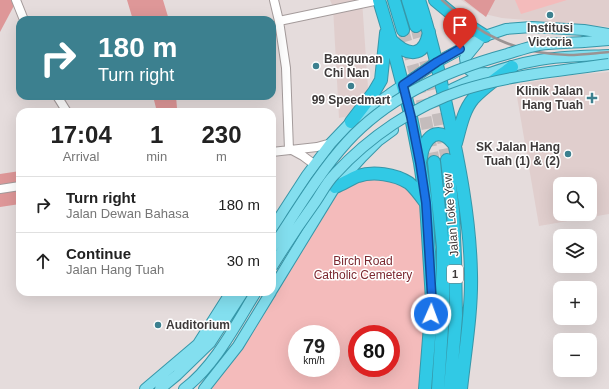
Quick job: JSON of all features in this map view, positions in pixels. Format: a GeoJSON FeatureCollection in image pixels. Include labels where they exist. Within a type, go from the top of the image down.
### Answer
{"type":"FeatureCollection","features":[{"type":"Feature","properties":{"kind":"highway"},"geometry":{"type":"LineString","coordinates":[[379,0],[411,117],[426,203],[432,300],[426,389]]}},
{"type":"Feature","properties":{"kind":"highway"},"geometry":{"type":"LineString","coordinates":[[394,0],[403,30]]}},
{"type":"Feature","properties":{"kind":"highway"},"geometry":{"type":"LineString","coordinates":[[408,0],[416,26]]}},
{"type":"Feature","properties":{"kind":"highway"},"geometry":{"type":"LineString","coordinates":[[419,0],[429,31],[444,93],[462,182],[469,236],[471,275],[470,309],[461,389]]}},
{"type":"Feature","properties":{"kind":"highway"},"geometry":{"type":"LineString","coordinates":[[435,0],[458,19],[485,36]]}},
{"type":"Feature","properties":{"kind":"highway"},"geometry":{"type":"LineString","coordinates":[[351,122],[374,92],[381,80],[384,64],[386,26]]}},
{"type":"Feature","properties":{"kind":"highway"},"geometry":{"type":"LineString","coordinates":[[391,40],[405,51],[412,52],[424,47],[427,42],[429,31]]}},
{"type":"Feature","properties":{"kind":"highway"},"geometry":{"type":"LineString","coordinates":[[455,145],[464,116],[473,99],[512,67]]}},
{"type":"Feature","properties":{"kind":"highway"},"geometry":{"type":"LineString","coordinates":[[420,163],[424,145],[428,139],[433,136],[439,134],[446,136],[455,145]]}},
{"type":"Feature","properties":{"kind":"highway","name":"Jalan Loke Yew"},"geometry":{"type":"LineString","coordinates":[[438,389],[443,311],[443,247],[440,161],[453,211],[456,316],[450,389]]}},
{"type":"Feature","properties":{"kind":"highway"},"geometry":{"type":"LineString","coordinates":[[335,187],[359,176],[378,174],[395,177],[409,183],[426,203]]}},
{"type":"Feature","properties":{"kind":"main road"},"geometry":{"type":"LineString","coordinates":[[276,223],[331,143],[351,122],[437,62],[485,36],[506,29],[532,27],[584,30],[609,34]]}},
{"type":"Feature","properties":{"kind":"main road"},"geometry":{"type":"LineString","coordinates":[[485,36],[475,45],[465,58],[466,65],[476,74],[492,73]]}},
{"type":"Feature","properties":{"kind":"main road"},"geometry":{"type":"LineString","coordinates":[[276,242],[324,169],[360,129],[396,101],[443,76],[485,60],[539,45],[609,40]]}},
{"type":"Feature","properties":{"kind":"main road"},"geometry":{"type":"LineString","coordinates":[[276,283],[335,187],[378,141],[444,93],[492,73],[540,60],[609,55]]}},
{"type":"Feature","properties":{"kind":"main road"},"geometry":{"type":"LineString","coordinates":[[276,260],[290,237],[334,175],[371,140],[407,116],[462,90],[504,79],[609,64]]}},
{"type":"Feature","properties":{"kind":"main road"},"geometry":{"type":"LineString","coordinates":[[145,389],[198,344],[228,296]]}},
{"type":"Feature","properties":{"kind":"main road"},"geometry":{"type":"LineString","coordinates":[[160,389],[177,375],[210,343],[240,296]]}},
{"type":"Feature","properties":{"kind":"main road"},"geometry":{"type":"LineString","coordinates":[[184,389],[210,364],[227,340],[254,296]]}},
{"type":"Feature","properties":{"kind":"main road"},"geometry":{"type":"LineString","coordinates":[[204,389],[238,346],[268,296]]}},
{"type":"Feature","properties":{"kind":"street"},"geometry":{"type":"LineString","coordinates":[[16,0],[22,16]]}},
{"type":"Feature","properties":{"kind":"street"},"geometry":{"type":"LineString","coordinates":[[274,0],[279,20],[286,68],[290,150]]}},
{"type":"Feature","properties":{"kind":"street"},"geometry":{"type":"LineString","coordinates":[[279,20],[379,0]]}},
{"type":"Feature","properties":{"kind":"street"},"geometry":{"type":"LineString","coordinates":[[276,152],[317,148],[331,143]]}},
{"type":"Feature","properties":{"kind":"street"},"geometry":{"type":"LineString","coordinates":[[290,150],[303,156],[315,165]]}},
{"type":"Feature","properties":{"kind":"street"},"geometry":{"type":"LineString","coordinates":[[0,189],[16,187]]}},
{"type":"Feature","properties":{"kind":"shaded area"},"geometry":{"type":"Polygon","coordinates":[[[0,0],[17,0],[0,32],[0,0]]]}},
{"type":"Feature","properties":{"kind":"shaded area"},"geometry":{"type":"Polygon","coordinates":[[[127,0],[163,0],[168,16],[132,16],[127,0]]]}},
{"type":"Feature","properties":{"kind":"shaded area"},"geometry":{"type":"Polygon","coordinates":[[[330,0],[362,0],[368,88],[354,115],[339,118],[333,7],[330,0]]]}},
{"type":"Feature","properties":{"kind":"shaded area","name":"Institusi Victoria"},"geometry":{"type":"Polygon","coordinates":[[[461,0],[609,0],[609,27],[502,18],[480,13],[461,0]]]}},
{"type":"Feature","properties":{"kind":"shaded area"},"geometry":{"type":"Polygon","coordinates":[[[464,0],[495,0],[486,17],[464,0]]]}},
{"type":"Feature","properties":{"kind":"shaded area","name":"SK Jalan Hang Tuah (1) & (2)"},"geometry":{"type":"Polygon","coordinates":[[[609,72],[609,214],[597,216],[597,177],[553,177],[553,221],[568,221],[539,226],[515,85],[571,75],[609,72]]]}},
{"type":"Feature","properties":{"kind":"shaded area"},"geometry":{"type":"Polygon","coordinates":[[[154,100],[176,100],[177,108],[156,108],[154,100]]]}},
{"type":"Feature","properties":{"kind":"shaded area"},"geometry":{"type":"Polygon","coordinates":[[[16,172],[16,205],[0,207],[0,174],[16,172]]]}},
{"type":"Feature","properties":{"kind":"green space"},"geometry":{"type":"Polygon","coordinates":[[[515,0],[567,0],[521,14],[515,0]]]}},
{"type":"Feature","properties":{"kind":"green space","name":"Birch Road Catholic Cemetery"},"geometry":{"type":"Polygon","coordinates":[[[385,175],[413,188],[426,203],[429,283],[423,389],[204,389],[265,296],[276,296],[276,279],[324,205],[352,179],[385,175]]]}},
{"type":"Feature","properties":{"kind":"tunnel"},"geometry":{"type":"LineString","coordinates":[[416,26],[433,90],[447,160]]}},
{"type":"Feature","properties":{"kind":"tunnel"},"geometry":{"type":"LineString","coordinates":[[403,30],[421,95],[434,162]]}},
{"type":"Feature","properties":{"kind":"railway"},"geometry":{"type":"LineString","coordinates":[[442,0],[485,33],[532,51],[569,55],[609,52]]}},
{"type":"Feature","properties":{"kind":"place","name":"Institusi Victoria"},"geometry":{"type":"Point","coordinates":[550,15]}},
{"type":"Feature","properties":{"kind":"place","name":"Bangunan Chi Nan"},"geometry":{"type":"Point","coordinates":[316,66]}},
{"type":"Feature","properties":{"kind":"place","name":"99 Speedmart"},"geometry":{"type":"Point","coordinates":[351,86]}},
{"type":"Feature","properties":{"kind":"place","name":"Klinik Jalan Hang Tuah"},"geometry":{"type":"Point","coordinates":[592,98]}},
{"type":"Feature","properties":{"kind":"place","name":"SK Jalan Hang Tuah (1) & (2)"},"geometry":{"type":"Point","coordinates":[568,154]}},
{"type":"Feature","properties":{"kind":"place","name":"Auditorium"},"geometry":{"type":"Point","coordinates":[158,325]}},
{"type":"Feature","properties":{"kind":"route"},"geometry":{"type":"LineString","coordinates":[[431,314],[432,300],[426,203],[416,138],[403,85],[437,62],[460,49]]}}]}
